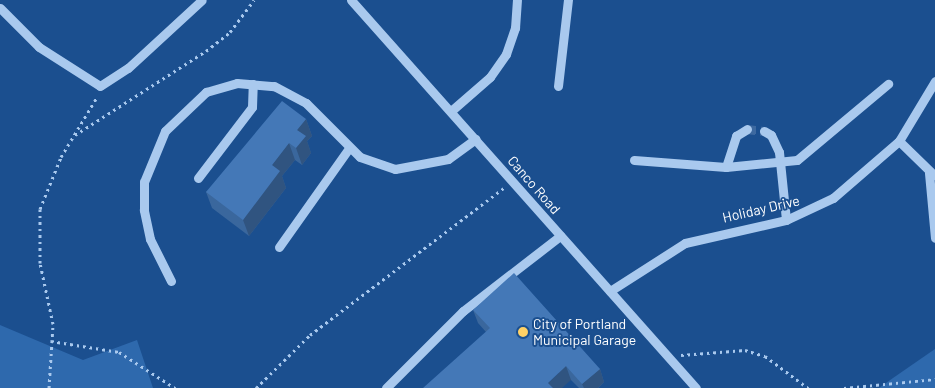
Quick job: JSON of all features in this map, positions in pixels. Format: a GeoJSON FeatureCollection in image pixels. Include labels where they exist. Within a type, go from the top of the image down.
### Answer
{"type":"FeatureCollection","features":[{"type":"Feature","properties":{"kind":"street"},"geometry":{"type":"LineString","coordinates":[[0,8],[39,47],[100,86],[128,68],[202,0]]}},
{"type":"Feature","properties":{"kind":"street","name":"Canco Road"},"geometry":{"type":"LineString","coordinates":[[350,0],[476,139],[696,388]]}},
{"type":"Feature","properties":{"kind":"street"},"geometry":{"type":"LineString","coordinates":[[451,111],[490,77],[506,54],[515,28],[517,0]]}},
{"type":"Feature","properties":{"kind":"street"},"geometry":{"type":"LineString","coordinates":[[558,86],[568,0]]}},
{"type":"Feature","properties":{"kind":"street","name":"Holiday Drive"},"geometry":{"type":"LineString","coordinates":[[610,291],[693,239],[786,220],[834,198],[899,141],[935,81]]}},
{"type":"Feature","properties":{"kind":"street"},"geometry":{"type":"LineString","coordinates":[[171,281],[150,239],[144,210],[152,156],[183,110],[206,92],[238,83],[274,86],[306,103],[349,148],[377,165],[413,168],[448,159],[476,139]]}},
{"type":"Feature","properties":{"kind":"street"},"geometry":{"type":"LineString","coordinates":[[198,178],[252,107],[253,84]]}},
{"type":"Feature","properties":{"kind":"street"},"geometry":{"type":"LineString","coordinates":[[634,160],[726,167],[781,165],[819,145],[888,84]]}},
{"type":"Feature","properties":{"kind":"street"},"geometry":{"type":"LineString","coordinates":[[726,167],[736,136],[747,129]]}},
{"type":"Feature","properties":{"kind":"street"},"geometry":{"type":"LineString","coordinates":[[764,131],[775,141],[781,165],[786,220]]}},
{"type":"Feature","properties":{"kind":"street"},"geometry":{"type":"LineString","coordinates":[[899,141],[932,174],[935,238]]}},
{"type":"Feature","properties":{"kind":"street"},"geometry":{"type":"LineString","coordinates":[[279,247],[349,148]]}},
{"type":"Feature","properties":{"kind":"street"},"geometry":{"type":"LineString","coordinates":[[386,388],[463,311],[560,236]]}},
{"type":"Feature","properties":{"kind":"path"},"geometry":{"type":"LineString","coordinates":[[72,136],[206,51],[230,32],[254,0]]}},
{"type":"Feature","properties":{"kind":"path"},"geometry":{"type":"LineString","coordinates":[[49,388],[53,324],[37,230],[40,209],[72,136],[105,83]]}},
{"type":"Feature","properties":{"kind":"path"},"geometry":{"type":"LineString","coordinates":[[256,388],[310,335],[513,182]]}},
{"type":"Feature","properties":{"kind":"path"},"geometry":{"type":"LineString","coordinates":[[51,342],[120,352],[175,388]]}},
{"type":"Feature","properties":{"kind":"path"},"geometry":{"type":"LineString","coordinates":[[668,357],[745,350],[765,356],[808,388]]}},
{"type":"Feature","properties":{"kind":"path"},"geometry":{"type":"LineString","coordinates":[[844,388],[935,379]]}},
{"type":"Feature","properties":{"kind":"shaded area"},"geometry":{"type":"Polygon","coordinates":[[[0,325],[83,360],[137,340],[153,388],[0,388],[0,325]]]}},
{"type":"Feature","properties":{"kind":"shaded area"},"geometry":{"type":"Polygon","coordinates":[[[935,349],[935,388],[879,388],[893,378],[935,349]]]}},
{"type":"Feature","properties":{"kind":"building"},"geometry":{"type":"Polygon","coordinates":[[[282,101],[306,119],[297,130],[306,136],[296,148],[289,143],[272,165],[280,171],[243,220],[206,192],[282,101]]]}},
{"type":"Feature","properties":{"kind":"building","name":"City of Portland Municipal Garage"},"geometry":{"type":"Polygon","coordinates":[[[514,273],[600,369],[582,384],[566,366],[548,383],[553,388],[423,388],[490,328],[473,310],[514,273]]]}},
{"type":"Feature","properties":{"kind":"tunnel"},"geometry":{"type":"LineString","coordinates":[[747,129],[764,131]]}},
{"type":"Feature","properties":{"kind":"place","name":"City of Portland Municipal Garage"},"geometry":{"type":"Point","coordinates":[523,332]}}]}
